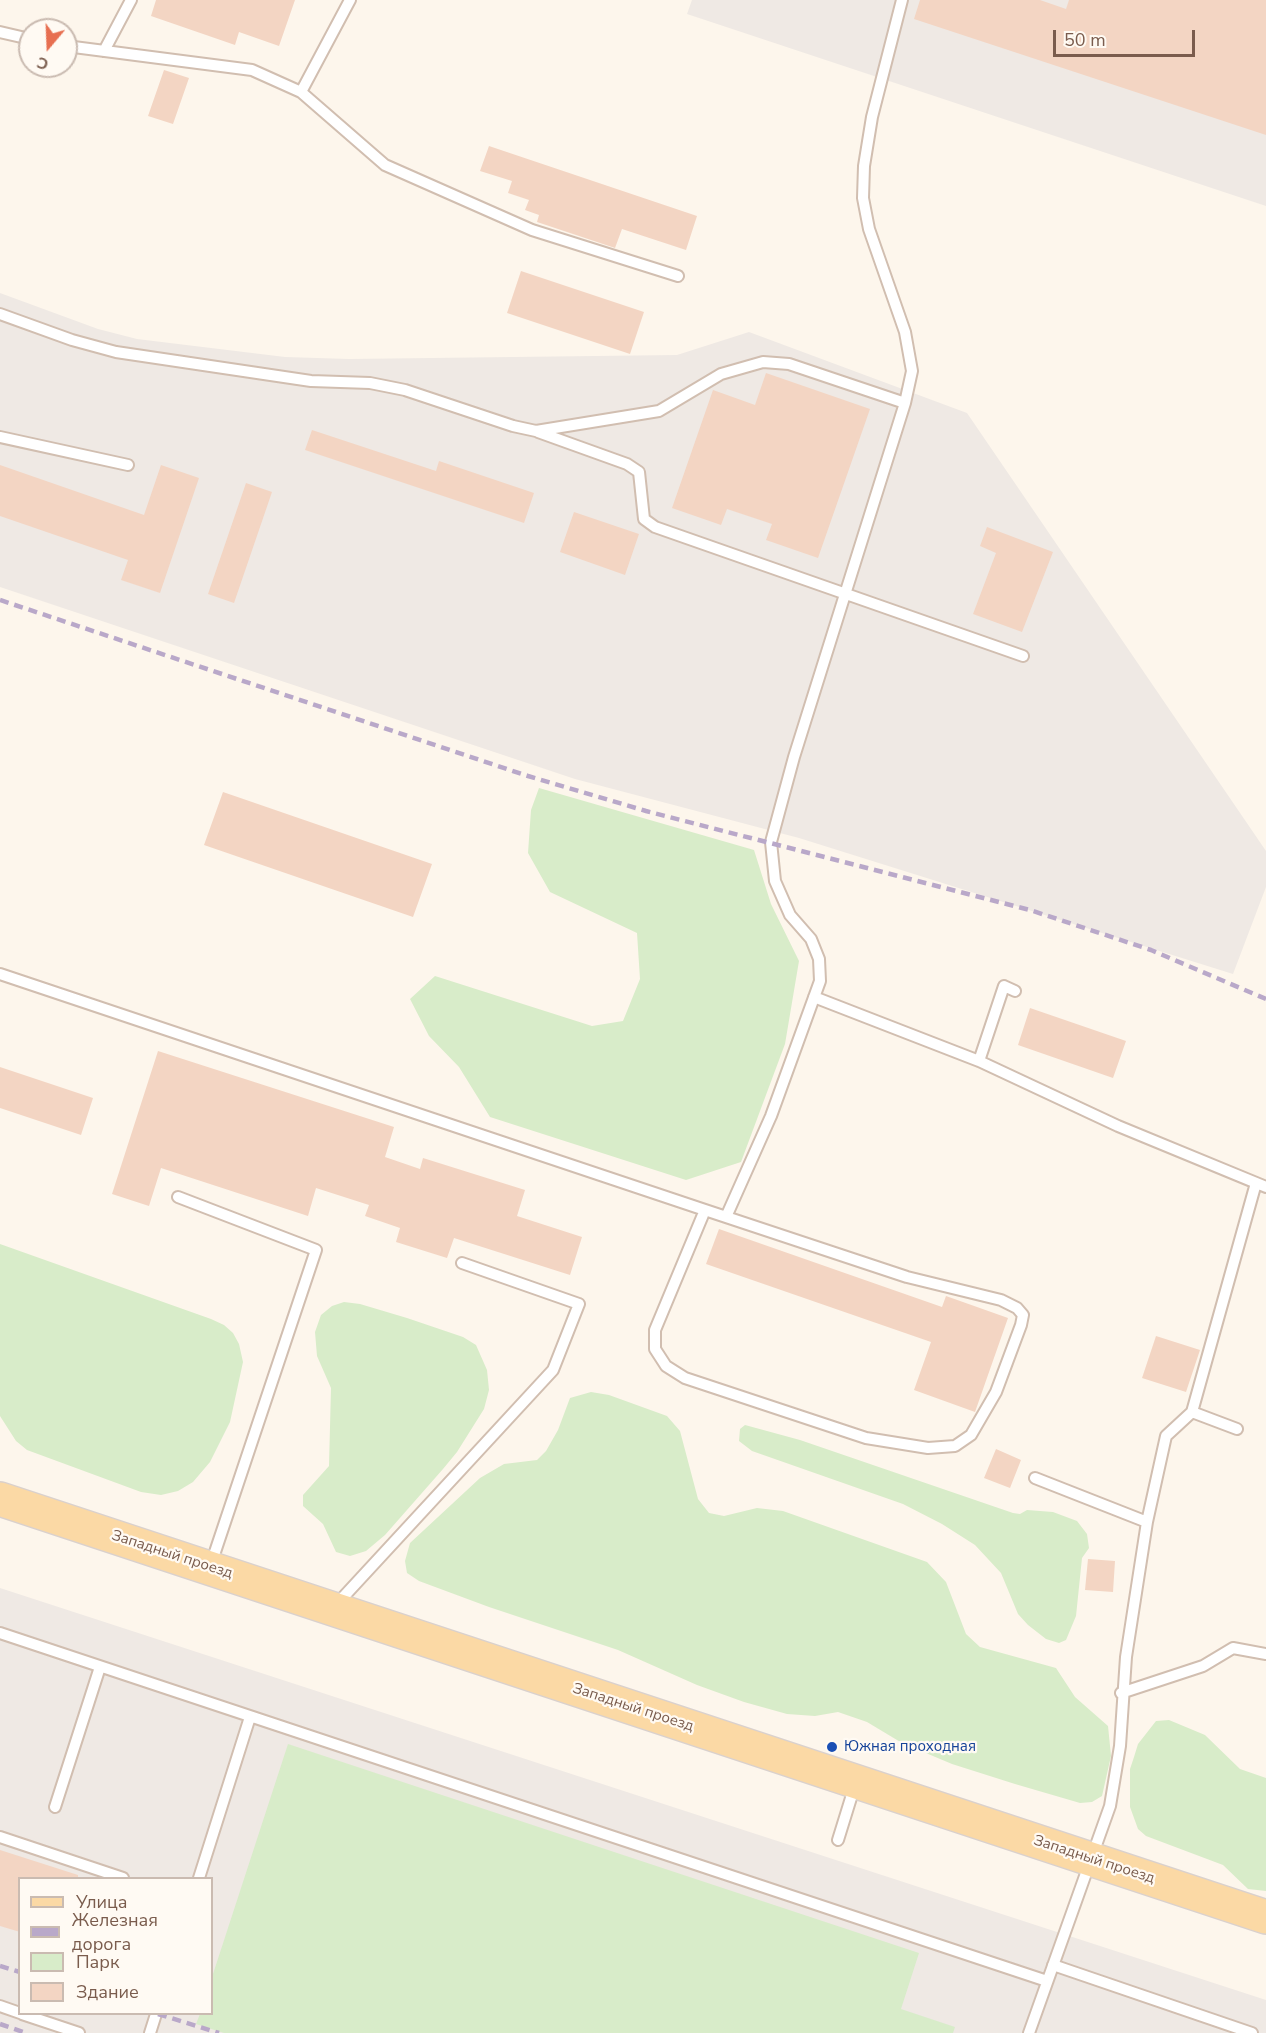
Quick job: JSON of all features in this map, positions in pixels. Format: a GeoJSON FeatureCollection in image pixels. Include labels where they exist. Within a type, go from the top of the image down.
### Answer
{"type":"FeatureCollection","features":[{"type":"Feature","properties":{"kind":"main road","name":"Западный проезд"},"geometry":{"type":"LineString","coordinates":[[0,1499],[1266,1917]]}},
{"type":"Feature","properties":{"kind":"lane"},"geometry":{"type":"LineString","coordinates":[[104,51],[131,0]]}},
{"type":"Feature","properties":{"kind":"lane"},"geometry":{"type":"LineString","coordinates":[[301,92],[350,0]]}},
{"type":"Feature","properties":{"kind":"lane"},"geometry":{"type":"LineString","coordinates":[[726,1217],[771,1116],[820,981],[819,959],[811,939],[790,915],[775,881],[771,842],[794,757],[847,596],[912,371],[905,332],[869,229],[863,198],[864,166],[872,117],[902,0]]}},
{"type":"Feature","properties":{"kind":"lane"},"geometry":{"type":"LineString","coordinates":[[0,32],[18,36]]}},
{"type":"Feature","properties":{"kind":"lane"},"geometry":{"type":"LineString","coordinates":[[78,48],[252,70],[301,92],[384,165],[532,230],[678,276]]}},
{"type":"Feature","properties":{"kind":"lane"},"geometry":{"type":"LineString","coordinates":[[0,314],[72,340],[116,352],[311,381],[370,383],[405,390],[513,426],[536,431],[627,464],[639,472],[644,519],[656,527],[1023,656]]}},
{"type":"Feature","properties":{"kind":"lane"},"geometry":{"type":"LineString","coordinates":[[536,431],[659,411],[721,374],[763,362],[789,364],[904,404]]}},
{"type":"Feature","properties":{"kind":"lane"},"geometry":{"type":"LineString","coordinates":[[0,437],[128,465]]}},
{"type":"Feature","properties":{"kind":"lane"},"geometry":{"type":"LineString","coordinates":[[0,974],[907,1277],[1001,1300],[1017,1308],[1023,1315],[1021,1325],[996,1392],[971,1435],[956,1446],[928,1448],[866,1438],[685,1378],[666,1366],[655,1349],[655,1330],[705,1210]]}},
{"type":"Feature","properties":{"kind":"lane"},"geometry":{"type":"LineString","coordinates":[[980,1061],[1004,986],[1016,991]]}},
{"type":"Feature","properties":{"kind":"lane"},"geometry":{"type":"LineString","coordinates":[[814,997],[980,1061],[1118,1126],[1261,1185],[1192,1412],[1166,1436],[1147,1522],[1121,1693],[1115,1781],[1110,1806],[1029,2033]]}},
{"type":"Feature","properties":{"kind":"lane"},"geometry":{"type":"LineString","coordinates":[[178,1197],[316,1250],[210,1567]]}},
{"type":"Feature","properties":{"kind":"lane"},"geometry":{"type":"LineString","coordinates":[[333,1608],[553,1370],[579,1304],[462,1263]]}},
{"type":"Feature","properties":{"kind":"lane"},"geometry":{"type":"LineString","coordinates":[[1192,1412],[1237,1429]]}},
{"type":"Feature","properties":{"kind":"lane"},"geometry":{"type":"LineString","coordinates":[[1035,1478],[1147,1522]]}},
{"type":"Feature","properties":{"kind":"lane"},"geometry":{"type":"LineString","coordinates":[[0,1633],[1047,1981]]}},
{"type":"Feature","properties":{"kind":"lane"},"geometry":{"type":"LineString","coordinates":[[1121,1693],[1203,1666],[1233,1648],[1266,1654]]}},
{"type":"Feature","properties":{"kind":"lane"},"geometry":{"type":"LineString","coordinates":[[55,1807],[100,1667]]}},
{"type":"Feature","properties":{"kind":"lane"},"geometry":{"type":"LineString","coordinates":[[199,1877],[250,1717]]}},
{"type":"Feature","properties":{"kind":"lane"},"geometry":{"type":"LineString","coordinates":[[838,1839],[856,1782]]}},
{"type":"Feature","properties":{"kind":"lane"},"geometry":{"type":"LineString","coordinates":[[0,1837],[120,1877]]}},
{"type":"Feature","properties":{"kind":"lane"},"geometry":{"type":"LineString","coordinates":[[1053,1965],[1252,2033]]}},
{"type":"Feature","properties":{"kind":"lane"},"geometry":{"type":"LineString","coordinates":[[0,2006],[18,2012]]}},
{"type":"Feature","properties":{"kind":"lane"},"geometry":{"type":"LineString","coordinates":[[27,2015],[79,2033]]}},
{"type":"Feature","properties":{"kind":"lane"},"geometry":{"type":"LineString","coordinates":[[150,2033],[155,2015]]}},
{"type":"Feature","properties":{"kind":"shaded area"},"geometry":{"type":"Polygon","coordinates":[[[692,0],[1266,0],[1266,206],[687,14],[692,0]]]}},
{"type":"Feature","properties":{"kind":"shaded area"},"geometry":{"type":"Polygon","coordinates":[[[0,293],[98,329],[137,339],[285,357],[349,359],[677,355],[749,332],[967,413],[1266,851],[1266,887],[1233,974],[799,838],[575,779],[0,587],[0,293]]]}},
{"type":"Feature","properties":{"kind":"shaded area"},"geometry":{"type":"Polygon","coordinates":[[[0,1588],[1266,2000],[1266,2033],[0,2033],[0,1588]]]}},
{"type":"Feature","properties":{"kind":"green space"},"geometry":{"type":"Polygon","coordinates":[[[539,788],[754,850],[771,904],[799,961],[785,1044],[741,1162],[686,1180],[490,1117],[459,1067],[429,1036],[410,999],[435,976],[592,1026],[623,1021],[640,979],[637,933],[550,892],[528,853],[531,810],[539,788]]]}},
{"type":"Feature","properties":{"kind":"green space"},"geometry":{"type":"Polygon","coordinates":[[[0,1244],[211,1319],[224,1325],[233,1333],[239,1344],[243,1362],[230,1422],[210,1462],[193,1482],[178,1491],[161,1495],[141,1492],[27,1450],[16,1441],[0,1416],[0,1244]]]}},
{"type":"Feature","properties":{"kind":"green space"},"geometry":{"type":"Polygon","coordinates":[[[344,1302],[360,1304],[463,1337],[476,1345],[487,1370],[489,1390],[484,1409],[457,1452],[443,1469],[385,1535],[366,1551],[350,1556],[336,1552],[323,1524],[303,1506],[303,1495],[329,1466],[331,1388],[317,1356],[315,1332],[321,1315],[332,1306],[344,1302]]]}},
{"type":"Feature","properties":{"kind":"green space"},"geometry":{"type":"Polygon","coordinates":[[[591,1392],[609,1395],[667,1416],[680,1431],[698,1499],[709,1513],[724,1516],[757,1508],[783,1511],[927,1562],[946,1582],[966,1634],[980,1647],[1056,1668],[1075,1697],[1108,1726],[1111,1756],[1102,1796],[1092,1802],[1080,1803],[952,1764],[902,1743],[867,1722],[838,1712],[815,1716],[787,1714],[744,1702],[697,1685],[618,1650],[489,1607],[419,1581],[407,1573],[405,1561],[410,1543],[480,1478],[504,1464],[537,1460],[546,1451],[558,1430],[570,1398],[591,1392]]]}},
{"type":"Feature","properties":{"kind":"green space"},"geometry":{"type":"Polygon","coordinates":[[[745,1425],[800,1440],[1013,1513],[1020,1514],[1027,1510],[1053,1512],[1077,1521],[1087,1534],[1089,1548],[1082,1558],[1076,1616],[1066,1640],[1059,1643],[1046,1639],[1028,1625],[1018,1614],[1001,1573],[975,1545],[942,1524],[903,1504],[752,1451],[739,1441],[740,1429],[745,1425]]]}},
{"type":"Feature","properties":{"kind":"green space"},"geometry":{"type":"Polygon","coordinates":[[[1169,1720],[1205,1735],[1240,1769],[1266,1778],[1266,1891],[1248,1889],[1223,1865],[1146,1836],[1138,1829],[1130,1807],[1130,1769],[1138,1744],[1156,1721],[1169,1720]]]}},
{"type":"Feature","properties":{"kind":"green space"},"geometry":{"type":"Polygon","coordinates":[[[288,1744],[919,1953],[901,2009],[955,2027],[953,2033],[224,2033],[196,2024],[200,2015],[213,2015],[213,1974],[288,1744]]]}},
{"type":"Feature","properties":{"kind":"building"},"geometry":{"type":"Polygon","coordinates":[[[156,0],[295,0],[279,46],[239,32],[235,45],[151,16],[156,0]]]}},
{"type":"Feature","properties":{"kind":"building"},"geometry":{"type":"Polygon","coordinates":[[[920,0],[1040,0],[1066,9],[1069,0],[1266,0],[1266,135],[914,19],[920,0]]]}},
{"type":"Feature","properties":{"kind":"building"},"geometry":{"type":"Polygon","coordinates":[[[164,70],[189,78],[173,124],[148,116],[164,70]]]}},
{"type":"Feature","properties":{"kind":"building"},"geometry":{"type":"Polygon","coordinates":[[[489,146],[697,216],[686,250],[622,229],[615,248],[537,222],[539,215],[525,210],[529,200],[508,193],[512,181],[480,171],[489,146]]]}},
{"type":"Feature","properties":{"kind":"building"},"geometry":{"type":"Polygon","coordinates":[[[521,271],[644,312],[630,354],[507,313],[521,271]]]}},
{"type":"Feature","properties":{"kind":"building"},"geometry":{"type":"Polygon","coordinates":[[[766,373],[870,409],[818,558],[766,540],[772,524],[727,509],[721,525],[672,508],[713,390],[755,405],[766,373]]]}},
{"type":"Feature","properties":{"kind":"building"},"geometry":{"type":"Polygon","coordinates":[[[312,430],[436,471],[439,461],[534,493],[524,523],[305,450],[312,430]]]}},
{"type":"Feature","properties":{"kind":"building"},"geometry":{"type":"Polygon","coordinates":[[[0,465],[144,515],[161,465],[199,478],[160,593],[121,580],[128,560],[0,516],[0,465]]]}},
{"type":"Feature","properties":{"kind":"building"},"geometry":{"type":"Polygon","coordinates":[[[246,483],[272,492],[234,603],[208,594],[246,483]]]}},
{"type":"Feature","properties":{"kind":"building"},"geometry":{"type":"Polygon","coordinates":[[[574,512],[639,534],[625,575],[560,552],[574,512]]]}},
{"type":"Feature","properties":{"kind":"building"},"geometry":{"type":"Polygon","coordinates":[[[987,527],[1053,552],[1022,632],[973,614],[996,553],[980,546],[987,527]]]}},
{"type":"Feature","properties":{"kind":"building"},"geometry":{"type":"Polygon","coordinates":[[[223,792],[432,864],[413,917],[204,845],[223,792]]]}},
{"type":"Feature","properties":{"kind":"building"},"geometry":{"type":"Polygon","coordinates":[[[1030,1008],[1126,1041],[1113,1078],[1018,1045],[1030,1008]]]}},
{"type":"Feature","properties":{"kind":"building"},"geometry":{"type":"Polygon","coordinates":[[[158,1051],[394,1127],[385,1157],[420,1169],[423,1158],[525,1190],[517,1216],[582,1237],[570,1275],[454,1238],[447,1258],[396,1242],[400,1228],[365,1216],[369,1205],[316,1188],[308,1216],[161,1168],[149,1206],[112,1194],[158,1051]]]}},
{"type":"Feature","properties":{"kind":"building"},"geometry":{"type":"Polygon","coordinates":[[[0,1067],[93,1098],[81,1135],[0,1108],[0,1067]]]}},
{"type":"Feature","properties":{"kind":"building"},"geometry":{"type":"Polygon","coordinates":[[[719,1229],[942,1307],[946,1296],[1008,1318],[975,1412],[914,1390],[931,1342],[706,1264],[719,1229]]]}},
{"type":"Feature","properties":{"kind":"building"},"geometry":{"type":"Polygon","coordinates":[[[1156,1336],[1200,1350],[1186,1392],[1142,1378],[1156,1336]]]}},
{"type":"Feature","properties":{"kind":"building"},"geometry":{"type":"Polygon","coordinates":[[[996,1449],[1021,1460],[1010,1488],[984,1478],[996,1449]]]}},
{"type":"Feature","properties":{"kind":"building"},"geometry":{"type":"Polygon","coordinates":[[[1088,1559],[1115,1561],[1113,1592],[1085,1590],[1088,1559]]]}},
{"type":"Feature","properties":{"kind":"building"},"geometry":{"type":"Polygon","coordinates":[[[0,1850],[78,1875],[78,1877],[18,1877],[18,1931],[0,1926],[0,1850]]]}},
{"type":"Feature","properties":{"kind":"railway"},"geometry":{"type":"LineString","coordinates":[[0,600],[528,776],[646,811],[1030,910],[1151,950],[1266,999]]}},
{"type":"Feature","properties":{"kind":"railway"},"geometry":{"type":"LineString","coordinates":[[0,1966],[18,1971]]}},
{"type":"Feature","properties":{"kind":"railway"},"geometry":{"type":"LineString","coordinates":[[161,2015],[219,2033]]}},
{"type":"Feature","properties":{"kind":"railway"},"geometry":{"type":"LineString","coordinates":[[0,2024],[26,2033]]}},
{"type":"Feature","properties":{"kind":"place","name":"Южная проходная"},"geometry":{"type":"Point","coordinates":[832,1747]}}]}
